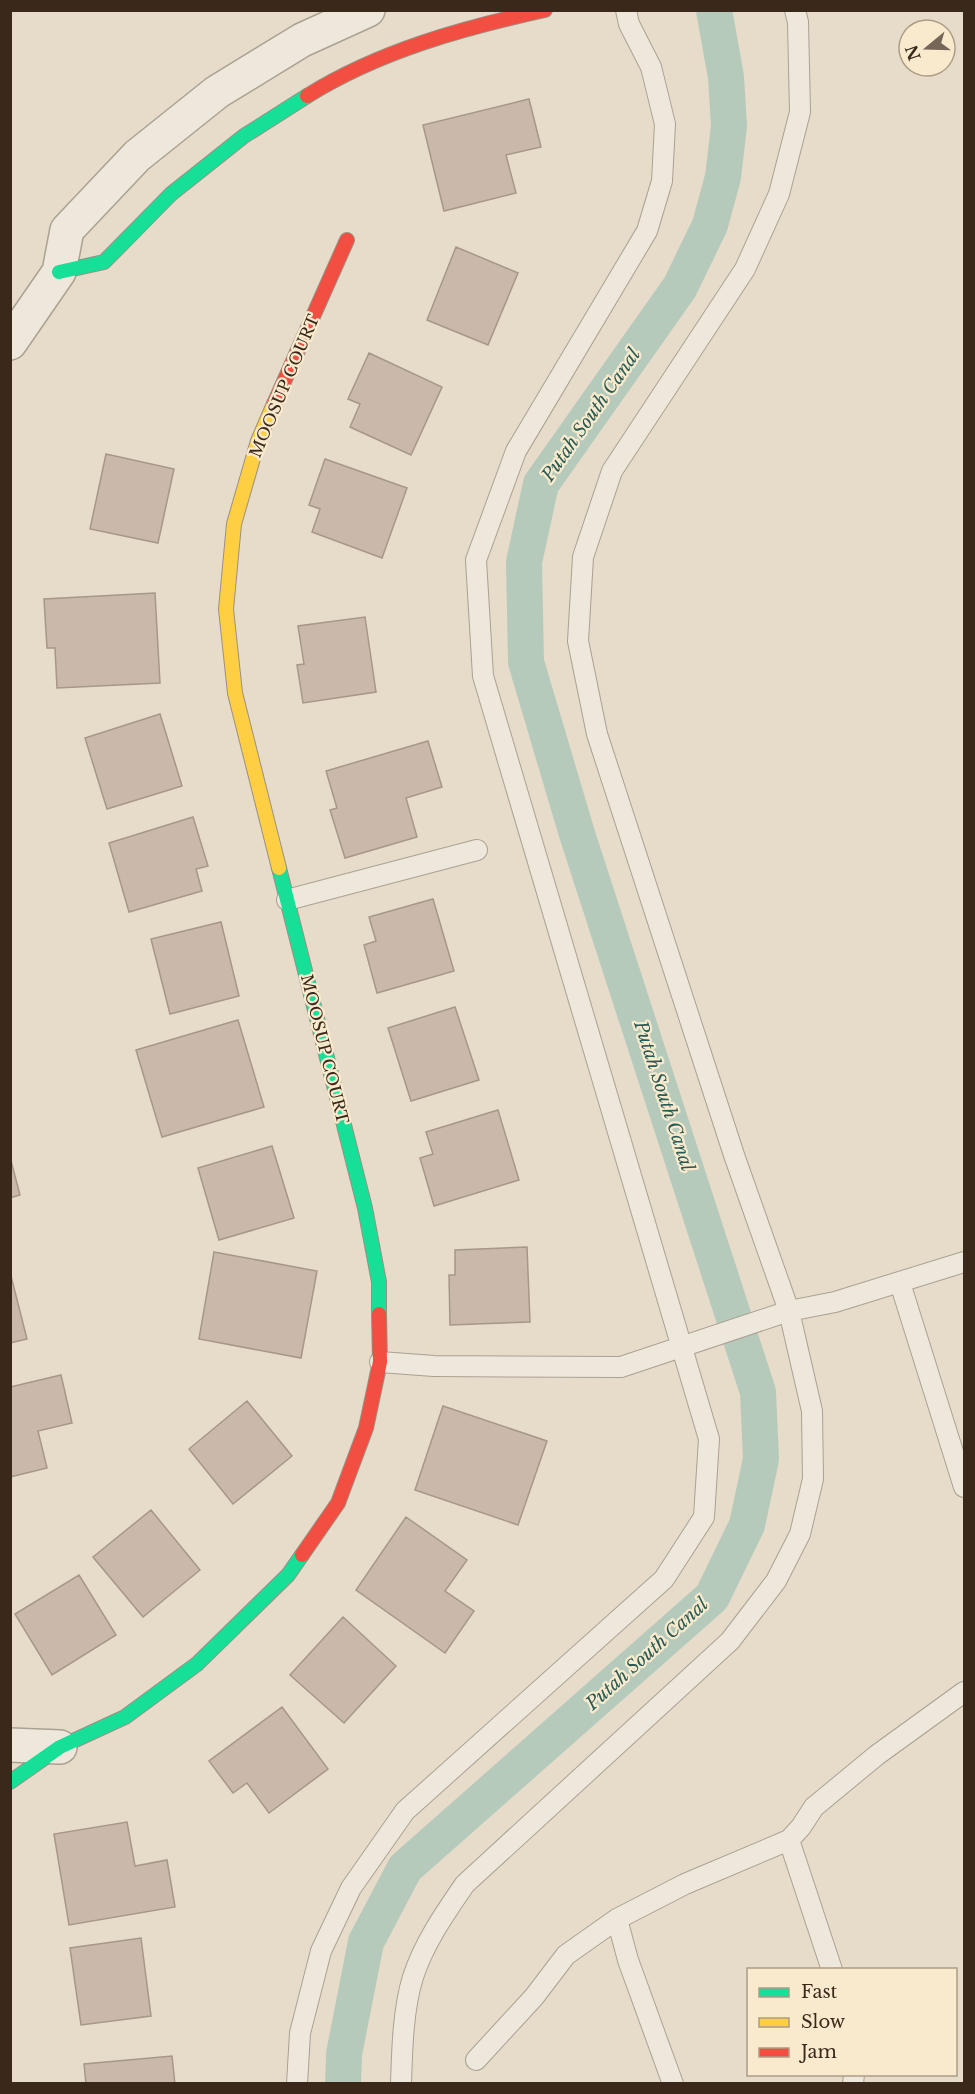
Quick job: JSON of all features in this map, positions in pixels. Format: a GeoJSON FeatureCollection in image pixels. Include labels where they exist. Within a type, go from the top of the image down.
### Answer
{"type":"FeatureCollection","features":[{"type":"Feature","properties":{"kind":"street"},"geometry":{"type":"LineString","coordinates":[[10,343],[58,272],[67,230],[137,156],[217,92],[302,40],[368,10]]}},
{"type":"Feature","properties":{"kind":"street"},"geometry":{"type":"LineString","coordinates":[[58,272],[104,262],[171,194],[244,136],[325,85],[403,50],[484,23],[545,10]]}},
{"type":"Feature","properties":{"kind":"street","name":"MOOSUP COURT"},"geometry":{"type":"LineString","coordinates":[[10,1782],[60,1747],[125,1717],[197,1664],[288,1575],[338,1503],[366,1428],[380,1362],[379,1282],[365,1208],[235,693],[226,609],[234,524],[258,441],[347,240]]}},
{"type":"Feature","properties":{"kind":"street","name":"MOOSUP COURT"},"geometry":{"type":"LineString","coordinates":[[10,1744],[60,1747]]}},
{"type":"Feature","properties":{"kind":"lane"},"geometry":{"type":"LineString","coordinates":[[297,2084],[300,2033],[321,1950],[351,1888],[405,1811],[664,1579],[704,1517],[709,1439],[483,676],[476,560],[516,451],[647,231],[662,181],[665,123],[651,66],[629,24],[626,10]]}},
{"type":"Feature","properties":{"kind":"lane"},"geometry":{"type":"LineString","coordinates":[[401,2084],[403,2034],[413,1978],[435,1930],[465,1884],[730,1641],[776,1581],[800,1534],[813,1479],[812,1411],[789,1311],[734,1155],[597,734],[578,641],[583,557],[612,471],[745,269],[779,194],[800,112],[798,22],[795,10]]}},
{"type":"Feature","properties":{"kind":"lane"},"geometry":{"type":"LineString","coordinates":[[287,900],[477,850]]}},
{"type":"Feature","properties":{"kind":"lane"},"geometry":{"type":"LineString","coordinates":[[380,1362],[435,1366],[621,1367],[789,1311],[835,1302],[964,1262]]}},
{"type":"Feature","properties":{"kind":"lane"},"geometry":{"type":"LineString","coordinates":[[900,1283],[964,1487]]}},
{"type":"Feature","properties":{"kind":"lane"},"geometry":{"type":"LineString","coordinates":[[476,2060],[534,1997],[566,1955],[617,1919],[685,1884],[789,1840],[814,1807],[877,1755],[964,1692]]}},
{"type":"Feature","properties":{"kind":"lane"},"geometry":{"type":"LineString","coordinates":[[789,1840],[831,1968]]}},
{"type":"Feature","properties":{"kind":"lane"},"geometry":{"type":"LineString","coordinates":[[617,1919],[628,1960],[673,2084]]}},
{"type":"Feature","properties":{"kind":"building"},"geometry":{"type":"Polygon","coordinates":[[[529,99],[541,147],[506,155],[516,193],[444,211],[423,125],[529,99]]]}},
{"type":"Feature","properties":{"kind":"building"},"geometry":{"type":"Polygon","coordinates":[[[456,247],[518,273],[488,345],[427,320],[456,247]]]}},
{"type":"Feature","properties":{"kind":"building"},"geometry":{"type":"Polygon","coordinates":[[[369,353],[442,387],[411,455],[350,427],[360,404],[348,399],[369,353]]]}},
{"type":"Feature","properties":{"kind":"building"},"geometry":{"type":"Polygon","coordinates":[[[106,454],[174,469],[158,543],[90,529],[106,454]]]}},
{"type":"Feature","properties":{"kind":"building"},"geometry":{"type":"Polygon","coordinates":[[[325,459],[407,488],[382,558],[312,532],[320,509],[309,505],[325,459]]]}},
{"type":"Feature","properties":{"kind":"building"},"geometry":{"type":"Polygon","coordinates":[[[155,593],[160,683],[57,688],[55,648],[47,648],[44,599],[155,593]]]}},
{"type":"Feature","properties":{"kind":"building"},"geometry":{"type":"Polygon","coordinates":[[[365,617],[376,692],[303,703],[297,665],[304,664],[298,626],[365,617]]]}},
{"type":"Feature","properties":{"kind":"building"},"geometry":{"type":"Polygon","coordinates":[[[160,714],[182,786],[107,809],[85,738],[160,714]]]}},
{"type":"Feature","properties":{"kind":"building"},"geometry":{"type":"Polygon","coordinates":[[[428,741],[442,787],[406,798],[417,837],[345,858],[330,810],[337,808],[326,771],[428,741]]]}},
{"type":"Feature","properties":{"kind":"building"},"geometry":{"type":"Polygon","coordinates":[[[193,817],[208,866],[196,869],[202,891],[129,912],[109,843],[193,817]]]}},
{"type":"Feature","properties":{"kind":"building"},"geometry":{"type":"Polygon","coordinates":[[[433,899],[454,971],[377,993],[364,945],[376,941],[369,917],[433,899]]]}},
{"type":"Feature","properties":{"kind":"building"},"geometry":{"type":"Polygon","coordinates":[[[221,922],[239,996],[170,1014],[151,939],[221,922]]]}},
{"type":"Feature","properties":{"kind":"building"},"geometry":{"type":"Polygon","coordinates":[[[455,1007],[479,1080],[411,1101],[388,1028],[455,1007]]]}},
{"type":"Feature","properties":{"kind":"building"},"geometry":{"type":"Polygon","coordinates":[[[238,1020],[264,1107],[162,1137],[136,1050],[238,1020]]]}},
{"type":"Feature","properties":{"kind":"building"},"geometry":{"type":"Polygon","coordinates":[[[498,1110],[519,1180],[434,1206],[420,1158],[433,1154],[426,1132],[498,1110]]]}},
{"type":"Feature","properties":{"kind":"building"},"geometry":{"type":"Polygon","coordinates":[[[272,1146],[294,1218],[219,1240],[198,1168],[272,1146]]]}},
{"type":"Feature","properties":{"kind":"building"},"geometry":{"type":"Polygon","coordinates":[[[10,1157],[20,1195],[10,1198],[10,1157]]]}},
{"type":"Feature","properties":{"kind":"building"},"geometry":{"type":"Polygon","coordinates":[[[527,1247],[530,1322],[450,1325],[449,1275],[455,1275],[455,1250],[527,1247]]]}},
{"type":"Feature","properties":{"kind":"building"},"geometry":{"type":"Polygon","coordinates":[[[214,1252],[317,1271],[301,1358],[199,1339],[214,1252]]]}},
{"type":"Feature","properties":{"kind":"building"},"geometry":{"type":"Polygon","coordinates":[[[10,1272],[27,1339],[10,1343],[10,1272]]]}},
{"type":"Feature","properties":{"kind":"building"},"geometry":{"type":"Polygon","coordinates":[[[61,1375],[72,1423],[38,1431],[47,1468],[10,1477],[10,1387],[61,1375]]]}},
{"type":"Feature","properties":{"kind":"building"},"geometry":{"type":"Polygon","coordinates":[[[247,1401],[292,1456],[233,1504],[189,1449],[247,1401]]]}},
{"type":"Feature","properties":{"kind":"building"},"geometry":{"type":"Polygon","coordinates":[[[443,1406],[547,1441],[518,1525],[415,1490],[443,1406]]]}},
{"type":"Feature","properties":{"kind":"building"},"geometry":{"type":"Polygon","coordinates":[[[151,1510],[200,1570],[143,1617],[93,1557],[151,1510]]]}},
{"type":"Feature","properties":{"kind":"building"},"geometry":{"type":"Polygon","coordinates":[[[406,1517],[467,1560],[445,1591],[474,1611],[445,1653],[356,1590],[406,1517]]]}},
{"type":"Feature","properties":{"kind":"building"},"geometry":{"type":"Polygon","coordinates":[[[79,1575],[116,1635],[52,1675],[15,1614],[79,1575]]]}},
{"type":"Feature","properties":{"kind":"building"},"geometry":{"type":"Polygon","coordinates":[[[343,1617],[396,1666],[344,1723],[290,1675],[343,1617]]]}},
{"type":"Feature","properties":{"kind":"building"},"geometry":{"type":"Polygon","coordinates":[[[282,1707],[328,1769],[269,1813],[247,1783],[233,1793],[209,1761],[282,1707]]]}},
{"type":"Feature","properties":{"kind":"building"},"geometry":{"type":"Polygon","coordinates":[[[127,1822],[135,1866],[167,1860],[175,1907],[69,1925],[54,1834],[127,1822]]]}},
{"type":"Feature","properties":{"kind":"building"},"geometry":{"type":"Polygon","coordinates":[[[141,1938],[151,2016],[81,2025],[70,1948],[141,1938]]]}},
{"type":"Feature","properties":{"kind":"building"},"geometry":{"type":"Polygon","coordinates":[[[172,2056],[175,2084],[86,2084],[84,2064],[172,2056]]]}},
{"type":"Feature","properties":{"kind":"waterway","name":"Putah South Canal"},"geometry":{"type":"LineString","coordinates":[[343,2084],[344,2054],[366,1942],[405,1868],[712,1597],[747,1525],[761,1459],[758,1392],[577,834],[526,662],[524,562],[541,484],[680,287],[710,225],[723,177],[729,126],[726,77],[714,10]]}},
{"type":"Feature","properties":{"kind":"traffic: fast"},"geometry":{"type":"LineString","coordinates":[[59,272],[104,262],[171,194],[244,136],[307,96]]}},
{"type":"Feature","properties":{"kind":"traffic: fast"},"geometry":{"type":"LineString","coordinates":[[279,868],[365,1208],[379,1282],[379,1314]]}},
{"type":"Feature","properties":{"kind":"traffic: fast"},"geometry":{"type":"LineString","coordinates":[[10,1782],[60,1747],[125,1717],[197,1664],[288,1575],[302,1555]]}},
{"type":"Feature","properties":{"kind":"traffic: slow"},"geometry":{"type":"LineString","coordinates":[[274,404],[258,441],[234,524],[226,609],[235,693],[279,868]]}},
{"type":"Feature","properties":{"kind":"traffic: jam"},"geometry":{"type":"LineString","coordinates":[[307,96],[363,66],[422,43],[545,10]]}},
{"type":"Feature","properties":{"kind":"traffic: jam"},"geometry":{"type":"LineString","coordinates":[[274,404],[347,240]]}},
{"type":"Feature","properties":{"kind":"traffic: jam"},"geometry":{"type":"LineString","coordinates":[[302,1555],[338,1503],[366,1428],[380,1362],[379,1314]]}}]}
